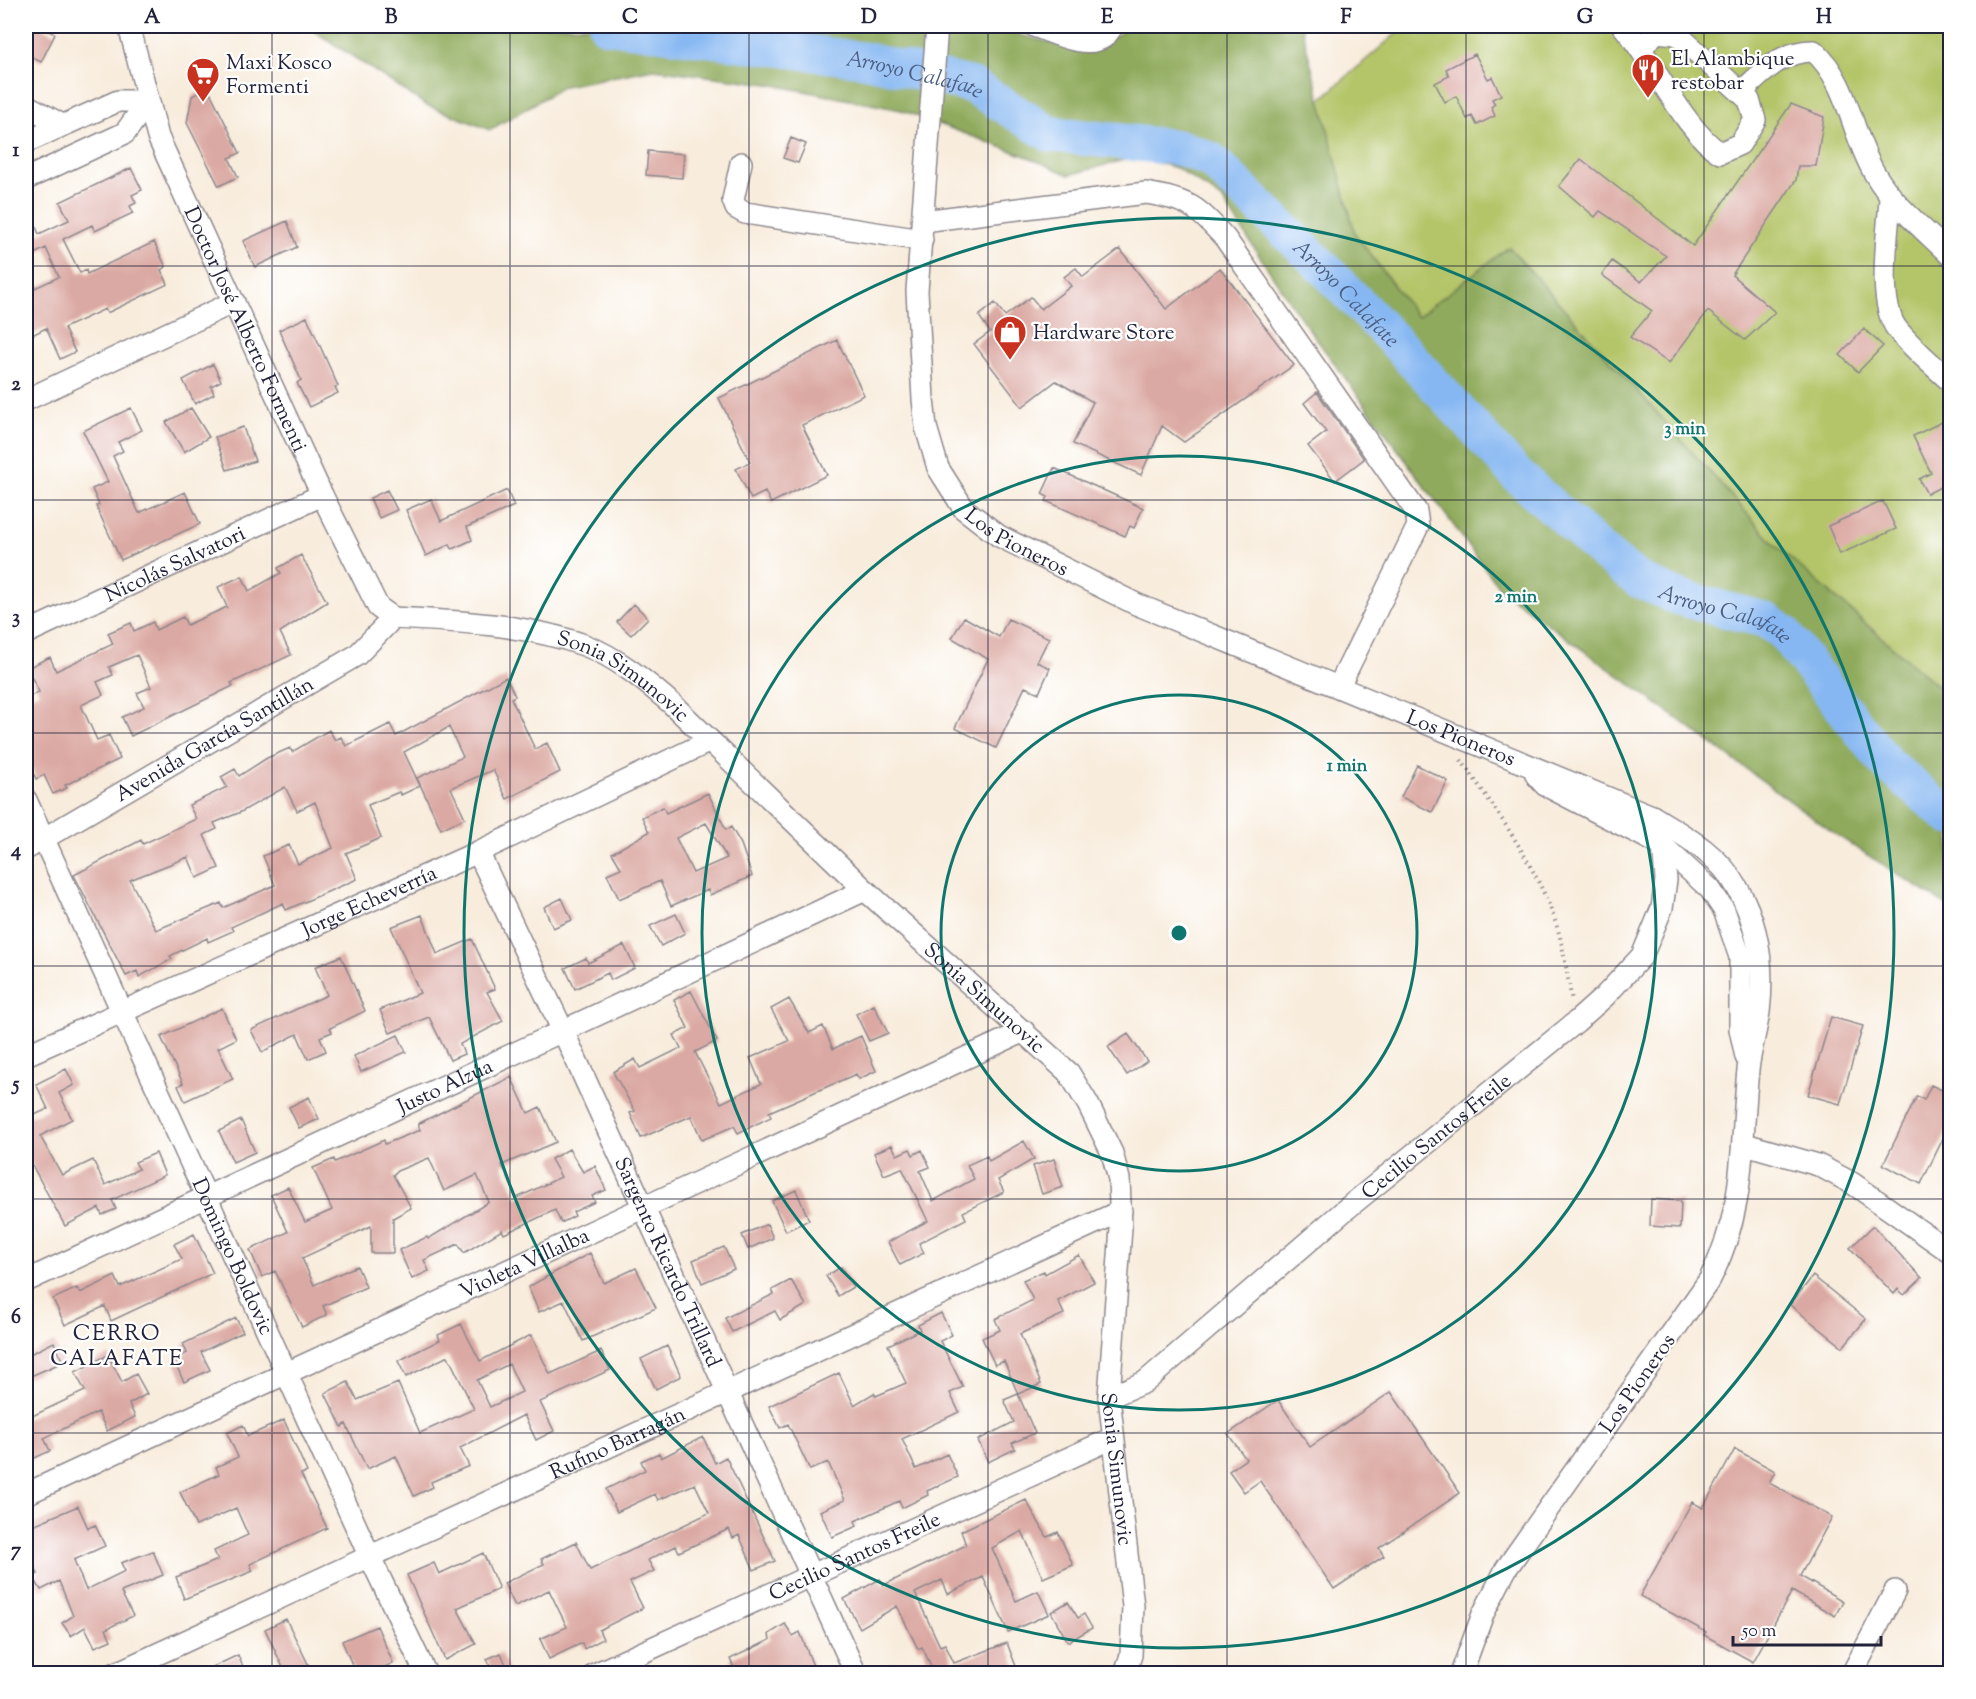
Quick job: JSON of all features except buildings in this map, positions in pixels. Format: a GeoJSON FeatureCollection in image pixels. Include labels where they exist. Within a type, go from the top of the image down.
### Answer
{"type":"FeatureCollection","features":[{"type":"Feature","properties":{"kind":"street","name":"Doctor José Alberto Formenti"},"geometry":{"type":"LineString","coordinates":[[129,26],[158,137],[322,495],[378,608],[393,618]]}},
{"type":"Feature","properties":{"kind":"street","name":"Los Pioneros"},"geometry":{"type":"LineString","coordinates":[[937,26],[917,291],[926,427],[938,468],[964,509],[999,536],[1136,604],[1652,816],[1700,845],[1718,861],[1738,889],[1758,936],[1759,1010],[1748,1070],[1745,1144],[1732,1225],[1723,1253],[1710,1278],[1506,1569],[1483,1614],[1461,1674]]}},
{"type":"Feature","properties":{"kind":"street"},"geometry":{"type":"LineString","coordinates":[[1034,26],[1075,40],[1093,41],[1105,37],[1113,26]]}},
{"type":"Feature","properties":{"kind":"street"},"geometry":{"type":"LineString","coordinates":[[1623,26],[1641,47],[1661,81],[1708,145],[1720,153],[1740,144],[1755,120],[1749,100],[1741,92],[1677,34],[1656,32],[1641,47]]}},
{"type":"Feature","properties":{"kind":"street"},"geometry":{"type":"LineString","coordinates":[[1741,92],[1779,58],[1798,51],[1814,51],[1831,70],[1870,164],[1890,196],[1950,255]]}},
{"type":"Feature","properties":{"kind":"street"},"geometry":{"type":"LineString","coordinates":[[26,142],[118,101],[148,101]]}},
{"type":"Feature","properties":{"kind":"street"},"geometry":{"type":"LineString","coordinates":[[26,179],[124,133],[148,101]]}},
{"type":"Feature","properties":{"kind":"street"},"geometry":{"type":"LineString","coordinates":[[26,105],[62,125]]}},
{"type":"Feature","properties":{"kind":"street"},"geometry":{"type":"LineString","coordinates":[[741,163],[733,200],[736,208],[745,213],[923,231],[1146,193],[1178,198],[1198,209],[1225,238],[1406,493],[1416,512],[1418,526],[1340,686]]}},
{"type":"Feature","properties":{"kind":"street"},"geometry":{"type":"LineString","coordinates":[[1890,196],[1886,286],[1888,309],[1897,328],[1950,381]]}},
{"type":"Feature","properties":{"kind":"street"},"geometry":{"type":"LineString","coordinates":[[26,400],[234,302]]}},
{"type":"Feature","properties":{"kind":"street","name":"Nicolás Salvatori"},"geometry":{"type":"LineString","coordinates":[[26,633],[322,495]]}},
{"type":"Feature","properties":{"kind":"street","name":"Sonia Simunovic"},"geometry":{"type":"LineString","coordinates":[[393,618],[501,627],[585,645],[642,679],[865,890],[1069,1073],[1088,1104],[1112,1153],[1119,1179],[1121,1211],[1109,1396],[1133,1606],[1131,1655],[1125,1674]]}},
{"type":"Feature","properties":{"kind":"street","name":"Avenida García Santillán"},"geometry":{"type":"LineString","coordinates":[[34,844],[357,655],[393,618]]}},
{"type":"Feature","properties":{"kind":"street","name":"Jorge Echeverría"},"geometry":{"type":"LineString","coordinates":[[26,1054],[478,852],[710,741]]}},
{"type":"Feature","properties":{"kind":"street","name":"Los Pioneros"},"geometry":{"type":"LineString","coordinates":[[1526,766],[1545,785],[1663,846],[1710,889],[1724,910],[1740,957],[1740,1029],[1748,1070]]}},
{"type":"Feature","properties":{"kind":"street","name":"Domingo Boldovic"},"geometry":{"type":"LineString","coordinates":[[26,800],[34,844],[122,1011],[286,1375],[426,1674]]}},
{"type":"Feature","properties":{"kind":"street","name":"Cecilio Santos Freile"},"geometry":{"type":"LineString","coordinates":[[1109,1396],[1145,1382],[1345,1210],[1604,997],[1642,956],[1662,908],[1666,880],[1663,846],[1652,816]]}},
{"type":"Feature","properties":{"kind":"street","name":"Sargento Ricardo Trillard"},"geometry":{"type":"LineString","coordinates":[[478,852],[563,1031],[856,1674]]}},
{"type":"Feature","properties":{"kind":"street","name":"Justo Alzúa"},"geometry":{"type":"LineString","coordinates":[[26,1281],[865,890]]}},
{"type":"Feature","properties":{"kind":"street","name":"Violeta Villalba"},"geometry":{"type":"LineString","coordinates":[[26,1494],[286,1375],[642,1206],[1024,1031]]}},
{"type":"Feature","properties":{"kind":"street"},"geometry":{"type":"LineString","coordinates":[[1745,1144],[1818,1165],[1852,1183],[1950,1252]]}},
{"type":"Feature","properties":{"kind":"street","name":"Rufino Barragán"},"geometry":{"type":"LineString","coordinates":[[114,1674],[725,1390],[1121,1211]]}},
{"type":"Feature","properties":{"kind":"street","name":"Cecilio Santos Freile"},"geometry":{"type":"LineString","coordinates":[[595,1674],[1113,1438]]}},
{"type":"Feature","properties":{"kind":"street"},"geometry":{"type":"LineString","coordinates":[[1852,1674],[1895,1591]]}},
{"type":"Feature","properties":{"kind":"path"},"geometry":{"type":"LineString","coordinates":[[1459,758],[1505,823],[1538,882],[1559,935],[1576,1022]]}},
{"type":"Feature","properties":{"kind":"green space"},"geometry":{"type":"Polygon","coordinates":[[[312,26],[984,26],[1091,53],[1130,26],[1301,26],[1355,234],[1417,317],[1509,247],[1775,545],[1950,697],[1950,908],[1838,836],[1501,590],[1295,310],[1222,199],[1177,168],[1135,157],[1069,175],[1028,157],[901,110],[768,84],[654,69],[564,86],[490,130],[426,105],[314,31],[312,26]]]}},
{"type":"Feature","properties":{"kind":"green space"},"geometry":{"type":"Polygon","coordinates":[[[1405,26],[1950,26],[1950,697],[1775,545],[1509,247],[1417,317],[1355,234],[1320,100],[1405,26]]]}},
{"type":"Feature","properties":{"kind":"waterway","name":"Arroyo Calafate"},"geometry":{"type":"LineString","coordinates":[[607,26],[866,60],[971,85],[1050,134],[1181,148],[1211,160],[1328,272],[1407,354],[1517,475],[1606,555],[1637,579],[1677,597],[1765,620],[1783,632],[1887,764],[1950,817]]}},
{"type":"Feature","properties":{"kind":"place","name":"El Alambique restobar"},"geometry":{"type":"Point","coordinates":[1648,99]}},
{"type":"Feature","properties":{"kind":"place","name":"Maxi Kosco Formenti"},"geometry":{"type":"Point","coordinates":[203,103]}},
{"type":"Feature","properties":{"kind":"place","name":"Hardware Store"},"geometry":{"type":"Point","coordinates":[1010,361]}},
{"type":"Feature","properties":{"kind":"district","name":"CERRO CALAFATE"},"geometry":{"type":"Point","coordinates":[117,1344]}}]}
